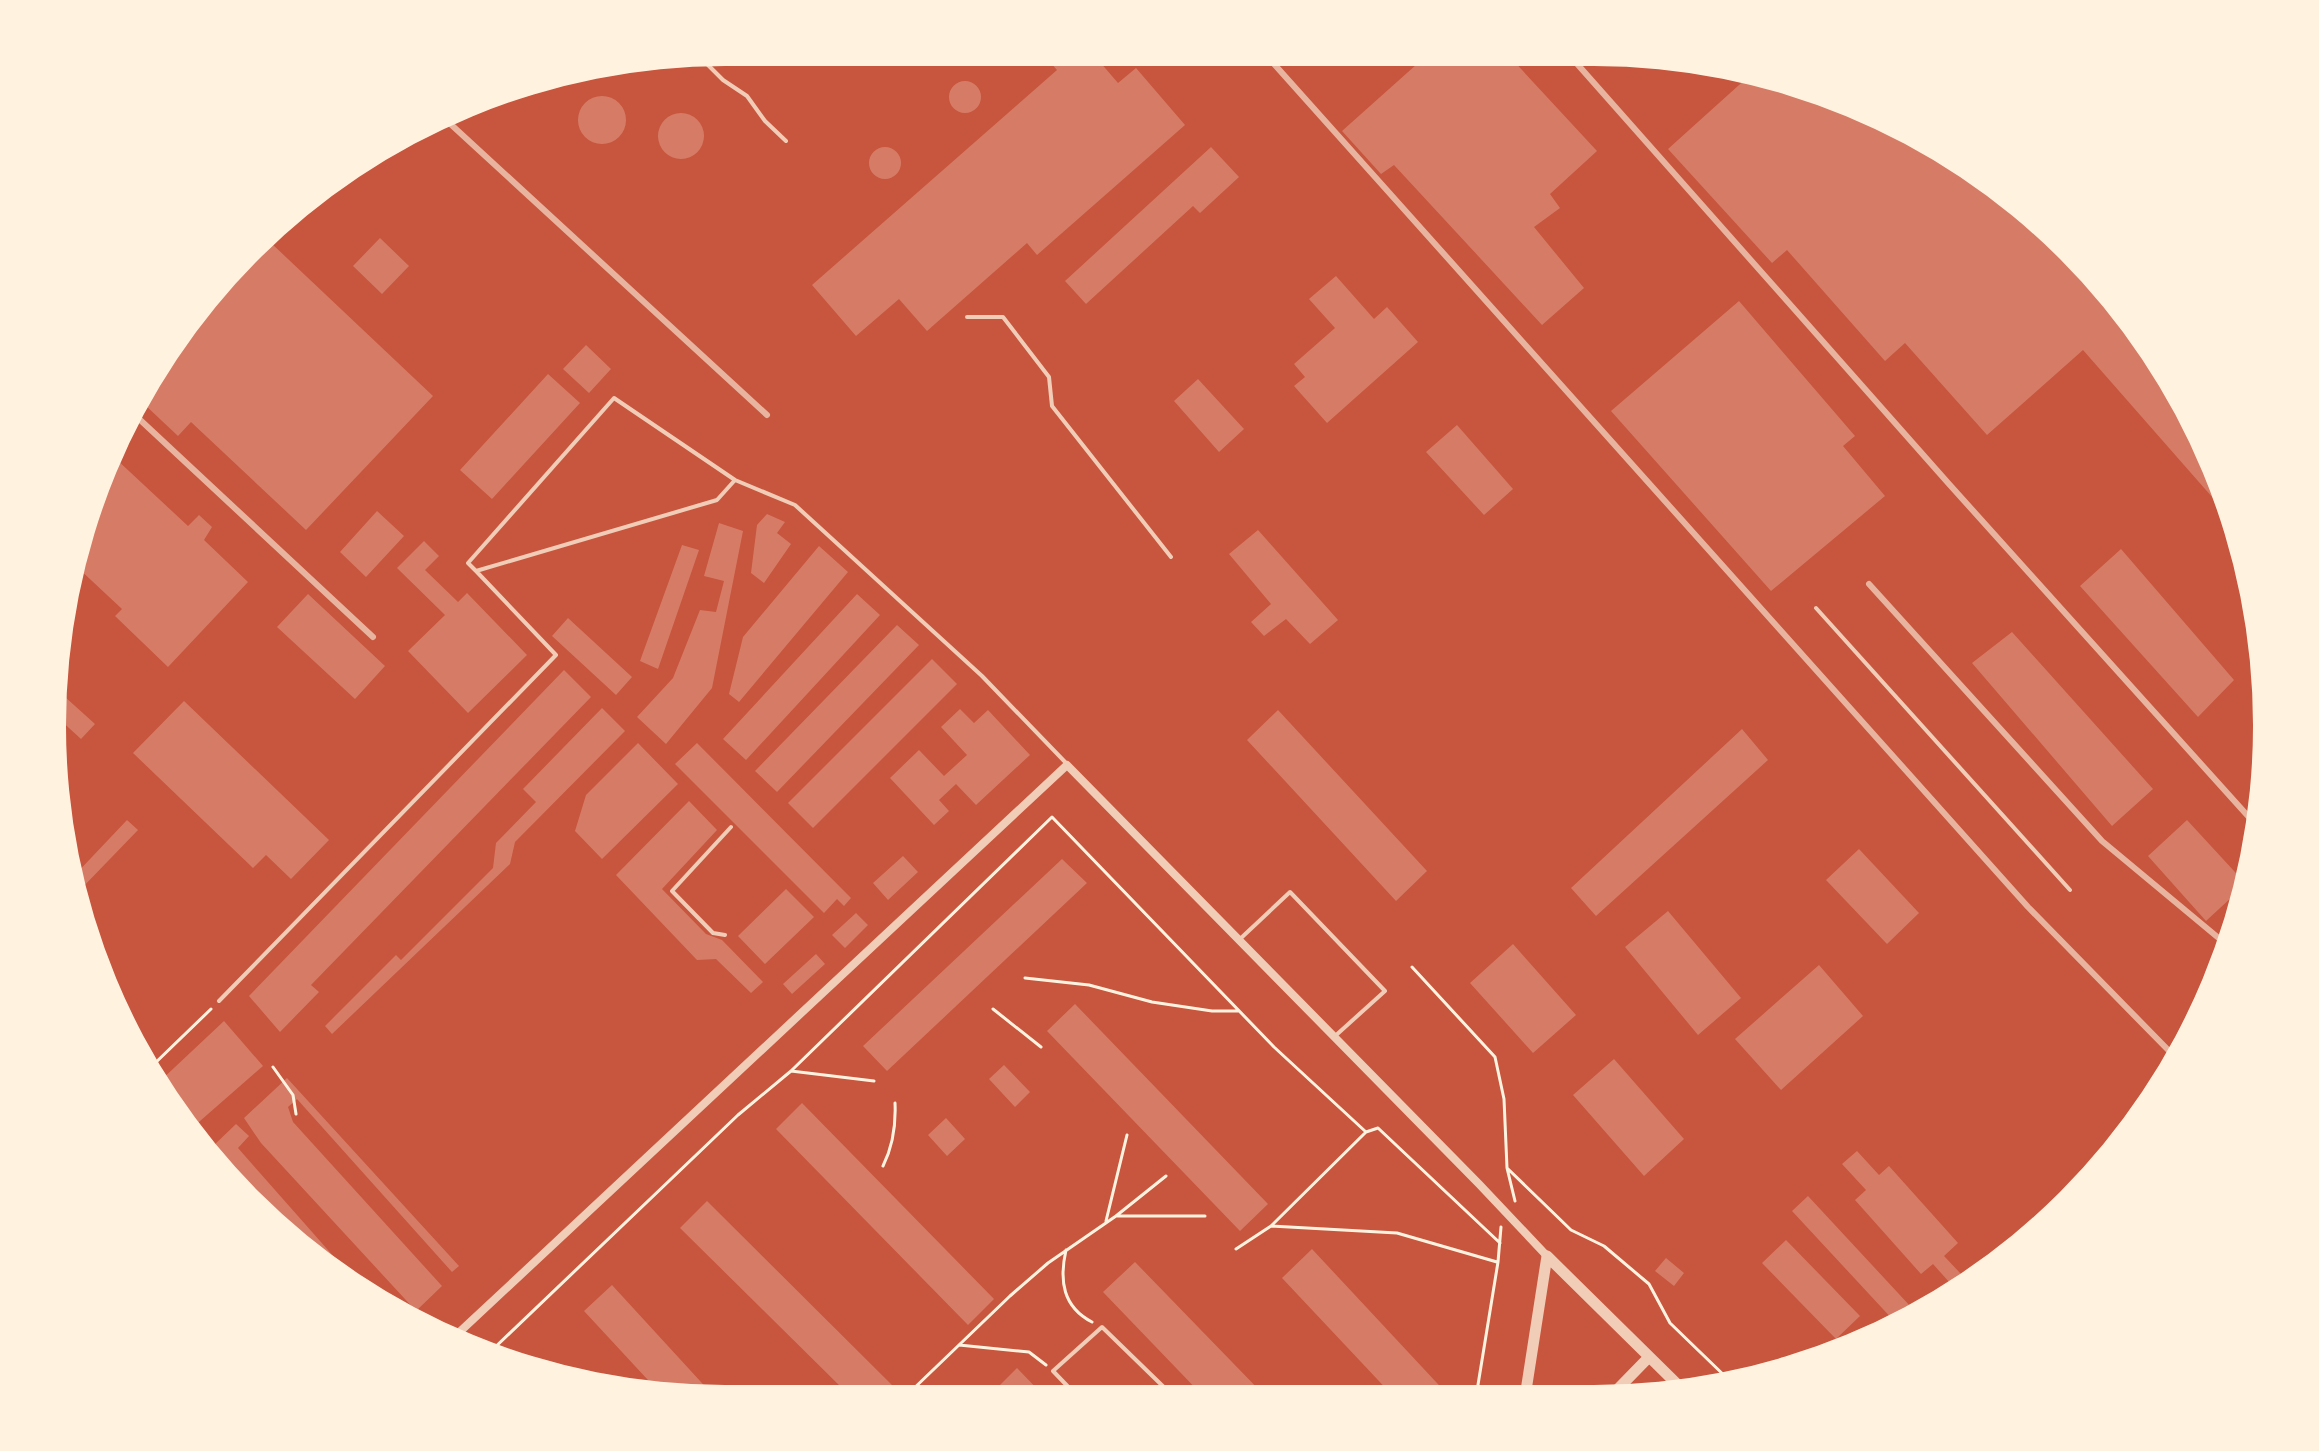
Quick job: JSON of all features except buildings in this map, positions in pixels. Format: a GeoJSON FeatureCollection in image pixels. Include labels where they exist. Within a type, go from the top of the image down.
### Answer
{"type":"FeatureCollection","features":[{"type":"Feature","properties":{"kind":"street"},"geometry":{"type":"LineString","coordinates":[[462,1330],[1067,765],[1547,1256],[1673,1380]]}},
{"type":"Feature","properties":{"kind":"street"},"geometry":{"type":"LineString","coordinates":[[1527,1385],[1547,1256]]}},
{"type":"Feature","properties":{"kind":"street"},"geometry":{"type":"LineString","coordinates":[[1622,1384],[1649,1357]]}},
{"type":"Feature","properties":{"kind":"lane"},"geometry":{"type":"LineString","coordinates":[[709,66],[747,96],[765,121],[786,141]]}},
{"type":"Feature","properties":{"kind":"lane"},"geometry":{"type":"LineString","coordinates":[[967,317],[1003,317],[1049,377],[1052,406],[1171,557]]}},
{"type":"Feature","properties":{"kind":"lane"},"geometry":{"type":"LineString","coordinates":[[219,1001],[556,655],[468,563],[614,398],[735,480],[795,505],[982,676],[1067,765]]}},
{"type":"Feature","properties":{"kind":"lane"},"geometry":{"type":"LineString","coordinates":[[476,571],[717,500],[735,480]]}},
{"type":"Feature","properties":{"kind":"lane"},"geometry":{"type":"LineString","coordinates":[[1816,608],[2070,890]]}},
{"type":"Feature","properties":{"kind":"lane"},"geometry":{"type":"LineString","coordinates":[[725,935],[713,933],[672,891],[731,827]]}},
{"type":"Feature","properties":{"kind":"lane"},"geometry":{"type":"LineString","coordinates":[[1238,940],[1290,892],[1385,991],[1333,1037]]}},
{"type":"Feature","properties":{"kind":"lane"},"geometry":{"type":"LineString","coordinates":[[1066,1385],[1053,1371],[1102,1327],[1162,1385]]}},
{"type":"Feature","properties":{"kind":"path"},"geometry":{"type":"LineString","coordinates":[[498,1344],[738,1115],[791,1071],[1052,817],[1274,1047],[1366,1132]]}},
{"type":"Feature","properties":{"kind":"path"},"geometry":{"type":"LineString","coordinates":[[1412,967],[1495,1057],[1504,1099],[1507,1168],[1516,1205],[1502,1220],[1478,1385]]}},
{"type":"Feature","properties":{"kind":"path"},"geometry":{"type":"LineString","coordinates":[[1025,978],[1089,985],[1152,1002],[1212,1011],[1239,1011]]}},
{"type":"Feature","properties":{"kind":"path"},"geometry":{"type":"LineString","coordinates":[[158,1061],[219,1001]]}},
{"type":"Feature","properties":{"kind":"path"},"geometry":{"type":"LineString","coordinates":[[993,1009],[1041,1047]]}},
{"type":"Feature","properties":{"kind":"path"},"geometry":{"type":"LineString","coordinates":[[273,1067],[293,1095],[296,1114]]}},
{"type":"Feature","properties":{"kind":"path"},"geometry":{"type":"LineString","coordinates":[[791,1071],[874,1081]]}},
{"type":"Feature","properties":{"kind":"path"},"geometry":{"type":"LineString","coordinates":[[883,1166],[890,1152],[896,1119],[895,1103]]}},
{"type":"Feature","properties":{"kind":"path"},"geometry":{"type":"LineString","coordinates":[[1236,1249],[1271,1226],[1366,1132],[1378,1128],[1500,1243]]}},
{"type":"Feature","properties":{"kind":"path"},"geometry":{"type":"LineString","coordinates":[[1105,1224],[1127,1135]]}},
{"type":"Feature","properties":{"kind":"path"},"geometry":{"type":"LineString","coordinates":[[1507,1168],[1571,1230],[1604,1246],[1649,1284],[1670,1323],[1721,1372]]}},
{"type":"Feature","properties":{"kind":"path"},"geometry":{"type":"LineString","coordinates":[[917,1385],[1048,1263],[1116,1216],[1166,1176]]}},
{"type":"Feature","properties":{"kind":"path"},"geometry":{"type":"LineString","coordinates":[[1116,1216],[1205,1216]]}},
{"type":"Feature","properties":{"kind":"path"},"geometry":{"type":"LineString","coordinates":[[1271,1226],[1397,1233],[1498,1262]]}},
{"type":"Feature","properties":{"kind":"path"},"geometry":{"type":"LineString","coordinates":[[1066,1250],[1062,1277],[1067,1298],[1087,1320],[1102,1327]]}},
{"type":"Feature","properties":{"kind":"path"},"geometry":{"type":"LineString","coordinates":[[959,1345],[1029,1352],[1053,1371]]}},
{"type":"Feature","properties":{"kind":"railway"},"geometry":{"type":"LineString","coordinates":[[1276,66],[2028,907],[2168,1050]]}},
{"type":"Feature","properties":{"kind":"railway"},"geometry":{"type":"LineString","coordinates":[[1579,66],[2247,815]]}},
{"type":"Feature","properties":{"kind":"railway"},"geometry":{"type":"LineString","coordinates":[[452,126],[767,415]]}},
{"type":"Feature","properties":{"kind":"railway"},"geometry":{"type":"LineString","coordinates":[[141,421],[373,637]]}},
{"type":"Feature","properties":{"kind":"railway"},"geometry":{"type":"LineString","coordinates":[[1869,584],[2102,841],[2218,937]]}}]}
